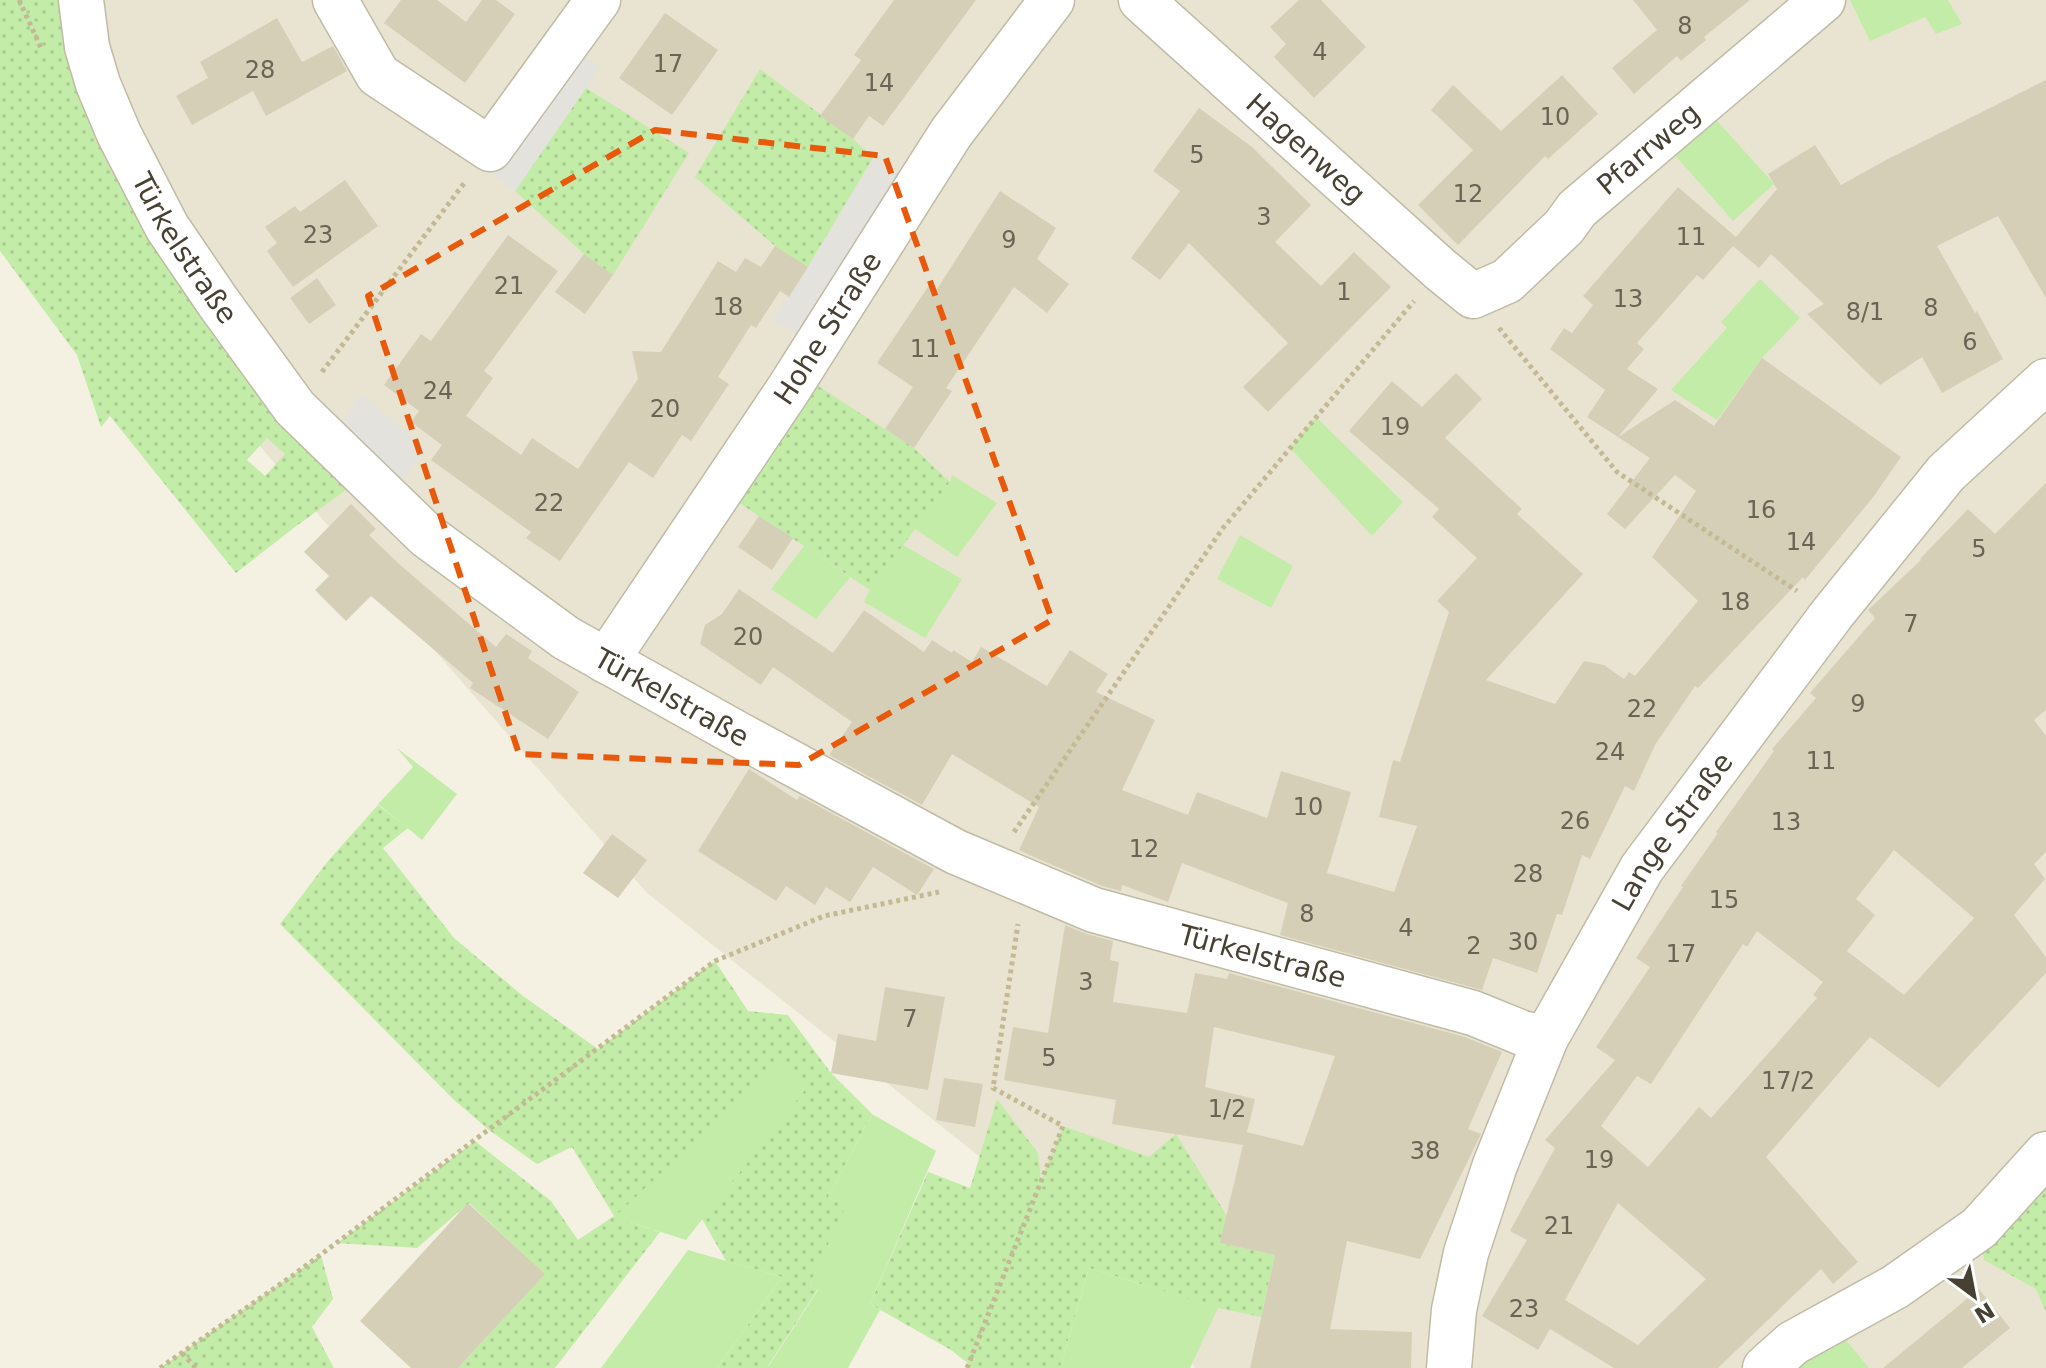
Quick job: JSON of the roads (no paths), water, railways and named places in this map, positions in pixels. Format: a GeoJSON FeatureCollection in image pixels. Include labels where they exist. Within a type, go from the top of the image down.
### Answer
{"type":"FeatureCollection","features":[{"type":"Feature","properties":{"kind":"street","name":"Türkelstraße"},"geometry":{"type":"LineString","coordinates":[[81,0],[87,47],[98,84],[119,134],[167,227],[295,408],[427,536],[566,638],[956,852],[1094,910],[1473,1013],[1522,1033],[1546,1038]]}},
{"type":"Feature","properties":{"kind":"street"},"geometry":{"type":"LineString","coordinates":[[335,0],[378,75],[490,149],[598,0]]}},
{"type":"Feature","properties":{"kind":"street","name":"Hohe Straße"},"geometry":{"type":"LineString","coordinates":[[606,661],[788,390],[951,133],[1052,0]]}},
{"type":"Feature","properties":{"kind":"street","name":"Hagenweg"},"geometry":{"type":"LineString","coordinates":[[1141,0],[1457,283]]}},
{"type":"Feature","properties":{"kind":"street","name":"Pfarrweg"},"geometry":{"type":"LineString","coordinates":[[1457,283],[1507,281],[1564,227],[1577,209],[1823,0]]}},
{"type":"Feature","properties":{"kind":"street","name":"Lange Straße"},"geometry":{"type":"LineString","coordinates":[[1449,1368],[1454,1310],[1466,1253],[1495,1165],[1546,1038],[1642,868],[1832,614],[1946,473],[2046,381]]}},
{"type":"Feature","properties":{"kind":"street"},"geometry":{"type":"LineString","coordinates":[[1765,1368],[1793,1343],[1895,1287],[1979,1228],[2046,1154]]}}]}
